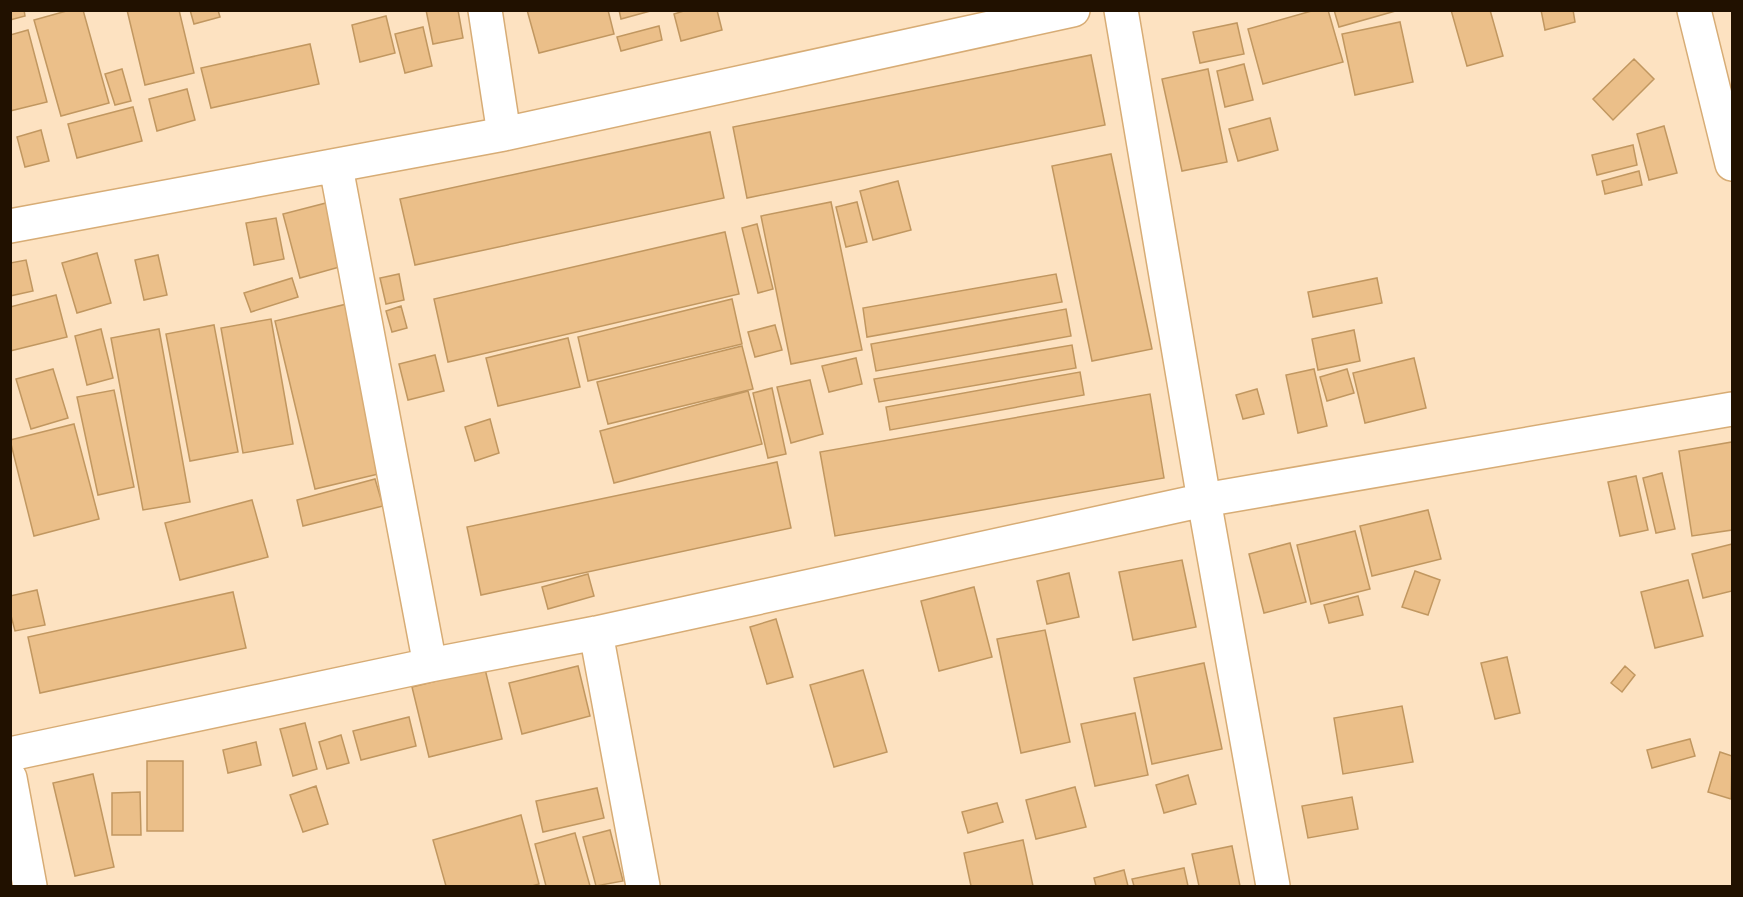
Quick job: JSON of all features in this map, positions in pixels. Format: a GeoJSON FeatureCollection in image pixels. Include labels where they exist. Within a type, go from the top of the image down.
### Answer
{"type":"FeatureCollection","features":[{"type":"Feature","properties":{"kind":"street"},"geometry":{"type":"LineString","coordinates":[[485,10],[504,134]]}},
{"type":"Feature","properties":{"kind":"street"},"geometry":{"type":"LineString","coordinates":[[10,226],[504,134],[1073,10]]}},
{"type":"Feature","properties":{"kind":"street"},"geometry":{"type":"LineString","coordinates":[[1121,10],[1204,500],[1273,886]]}},
{"type":"Feature","properties":{"kind":"street"},"geometry":{"type":"LineString","coordinates":[[1694,10],[1732,164]]}},
{"type":"Feature","properties":{"kind":"street"},"geometry":{"type":"LineString","coordinates":[[336,167],[430,665]]}},
{"type":"Feature","properties":{"kind":"street"},"geometry":{"type":"LineString","coordinates":[[10,754],[430,665],[596,633],[1204,500],[1732,410]]}},
{"type":"Feature","properties":{"kind":"street"},"geometry":{"type":"LineString","coordinates":[[596,633],[643,886]]}},
{"type":"Feature","properties":{"kind":"street"},"geometry":{"type":"LineString","coordinates":[[10,778],[30,886]]}},
{"type":"Feature","properties":{"kind":"building"},"geometry":{"type":"Polygon","coordinates":[[[10,10],[24,10],[25,16],[10,20],[10,10]]]}},
{"type":"Feature","properties":{"kind":"building"},"geometry":{"type":"Polygon","coordinates":[[[70,10],[83,10],[109,103],[61,116],[34,20],[70,10]]]}},
{"type":"Feature","properties":{"kind":"building"},"geometry":{"type":"Polygon","coordinates":[[[127,10],[179,10],[194,73],[145,85],[127,10]]]}},
{"type":"Feature","properties":{"kind":"building"},"geometry":{"type":"Polygon","coordinates":[[[190,10],[218,10],[220,17],[194,24],[190,10]]]}},
{"type":"Feature","properties":{"kind":"building"},"geometry":{"type":"Polygon","coordinates":[[[426,10],[458,10],[463,38],[433,44],[426,10]]]}},
{"type":"Feature","properties":{"kind":"building"},"geometry":{"type":"Polygon","coordinates":[[[527,10],[608,10],[614,34],[539,53],[527,10]]]}},
{"type":"Feature","properties":{"kind":"building"},"geometry":{"type":"Polygon","coordinates":[[[619,10],[654,10],[621,19],[619,10]]]}},
{"type":"Feature","properties":{"kind":"building"},"geometry":{"type":"Polygon","coordinates":[[[687,10],[717,10],[722,30],[681,41],[674,14],[687,10]]]}},
{"type":"Feature","properties":{"kind":"building"},"geometry":{"type":"Polygon","coordinates":[[[1315,10],[1328,10],[1343,62],[1263,84],[1248,29],[1315,10]]]}},
{"type":"Feature","properties":{"kind":"building"},"geometry":{"type":"Polygon","coordinates":[[[1334,10],[1399,10],[1339,27],[1334,10]]]}},
{"type":"Feature","properties":{"kind":"building"},"geometry":{"type":"Polygon","coordinates":[[[1451,10],[1490,10],[1503,56],[1467,66],[1451,10]]]}},
{"type":"Feature","properties":{"kind":"building"},"geometry":{"type":"Polygon","coordinates":[[[1541,10],[1573,10],[1575,22],[1545,30],[1541,10]]]}},
{"type":"Feature","properties":{"kind":"building"},"geometry":{"type":"Polygon","coordinates":[[[386,16],[395,53],[360,62],[352,25],[386,16]]]}},
{"type":"Feature","properties":{"kind":"building"},"geometry":{"type":"Polygon","coordinates":[[[1400,22],[1413,82],[1355,95],[1342,34],[1400,22]]]}},
{"type":"Feature","properties":{"kind":"building"},"geometry":{"type":"Polygon","coordinates":[[[1237,23],[1244,54],[1200,63],[1193,32],[1237,23]]]}},
{"type":"Feature","properties":{"kind":"building"},"geometry":{"type":"Polygon","coordinates":[[[659,26],[662,40],[621,51],[617,37],[659,26]]]}},
{"type":"Feature","properties":{"kind":"building"},"geometry":{"type":"Polygon","coordinates":[[[423,27],[432,66],[405,73],[395,34],[423,27]]]}},
{"type":"Feature","properties":{"kind":"building"},"geometry":{"type":"Polygon","coordinates":[[[28,30],[47,102],[10,111],[10,35],[28,30]]]}},
{"type":"Feature","properties":{"kind":"building"},"geometry":{"type":"Polygon","coordinates":[[[310,44],[319,84],[211,108],[201,68],[310,44]]]}},
{"type":"Feature","properties":{"kind":"building"},"geometry":{"type":"Polygon","coordinates":[[[1091,55],[1105,125],[747,198],[733,127],[1091,55]]]}},
{"type":"Feature","properties":{"kind":"building"},"geometry":{"type":"Polygon","coordinates":[[[1634,59],[1654,79],[1613,120],[1593,99],[1634,59]]]}},
{"type":"Feature","properties":{"kind":"building"},"geometry":{"type":"Polygon","coordinates":[[[1244,64],[1253,100],[1225,107],[1217,71],[1244,64]]]}},
{"type":"Feature","properties":{"kind":"building"},"geometry":{"type":"Polygon","coordinates":[[[122,69],[131,101],[115,105],[105,74],[122,69]]]}},
{"type":"Feature","properties":{"kind":"building"},"geometry":{"type":"Polygon","coordinates":[[[1208,69],[1227,162],[1182,171],[1162,79],[1208,69]]]}},
{"type":"Feature","properties":{"kind":"building"},"geometry":{"type":"Polygon","coordinates":[[[187,89],[195,120],[157,131],[149,99],[187,89]]]}},
{"type":"Feature","properties":{"kind":"building"},"geometry":{"type":"Polygon","coordinates":[[[133,107],[142,141],[77,158],[68,124],[133,107]]]}},
{"type":"Feature","properties":{"kind":"building"},"geometry":{"type":"Polygon","coordinates":[[[1270,118],[1278,150],[1238,161],[1229,129],[1270,118]]]}},
{"type":"Feature","properties":{"kind":"building"},"geometry":{"type":"Polygon","coordinates":[[[1664,126],[1677,173],[1649,180],[1637,134],[1664,126]]]}},
{"type":"Feature","properties":{"kind":"building"},"geometry":{"type":"Polygon","coordinates":[[[41,130],[49,161],[25,167],[17,137],[41,130]]]}},
{"type":"Feature","properties":{"kind":"building"},"geometry":{"type":"Polygon","coordinates":[[[710,132],[724,198],[415,265],[400,199],[710,132]]]}},
{"type":"Feature","properties":{"kind":"building"},"geometry":{"type":"Polygon","coordinates":[[[1633,145],[1637,165],[1597,175],[1592,155],[1633,145]]]}},
{"type":"Feature","properties":{"kind":"building"},"geometry":{"type":"Polygon","coordinates":[[[1111,154],[1152,349],[1092,361],[1052,166],[1111,154]]]}},
{"type":"Feature","properties":{"kind":"building"},"geometry":{"type":"Polygon","coordinates":[[[1639,171],[1642,185],[1605,194],[1602,181],[1639,171]]]}},
{"type":"Feature","properties":{"kind":"building"},"geometry":{"type":"Polygon","coordinates":[[[898,181],[911,230],[873,240],[860,191],[898,181]]]}},
{"type":"Feature","properties":{"kind":"building"},"geometry":{"type":"Polygon","coordinates":[[[831,202],[862,350],[791,364],[761,216],[831,202]]]}},
{"type":"Feature","properties":{"kind":"building"},"geometry":{"type":"Polygon","coordinates":[[[857,202],[867,242],[846,247],[836,207],[857,202]]]}},
{"type":"Feature","properties":{"kind":"building"},"geometry":{"type":"Polygon","coordinates":[[[326,203],[343,266],[300,278],[283,214],[326,203]]]}},
{"type":"Feature","properties":{"kind":"building"},"geometry":{"type":"Polygon","coordinates":[[[276,218],[284,259],[254,265],[246,223],[276,218]]]}},
{"type":"Feature","properties":{"kind":"building"},"geometry":{"type":"Polygon","coordinates":[[[757,224],[773,289],[758,293],[742,228],[757,224]]]}},
{"type":"Feature","properties":{"kind":"building"},"geometry":{"type":"Polygon","coordinates":[[[725,232],[739,294],[448,362],[434,299],[725,232]]]}},
{"type":"Feature","properties":{"kind":"building"},"geometry":{"type":"Polygon","coordinates":[[[97,253],[111,303],[77,313],[62,263],[97,253]]]}},
{"type":"Feature","properties":{"kind":"building"},"geometry":{"type":"Polygon","coordinates":[[[158,255],[167,295],[144,300],[135,260],[158,255]]]}},
{"type":"Feature","properties":{"kind":"building"},"geometry":{"type":"Polygon","coordinates":[[[26,260],[33,291],[10,296],[10,263],[26,260]]]}},
{"type":"Feature","properties":{"kind":"building"},"geometry":{"type":"Polygon","coordinates":[[[399,274],[404,300],[386,304],[380,278],[399,274]]]}},
{"type":"Feature","properties":{"kind":"building"},"geometry":{"type":"Polygon","coordinates":[[[1056,274],[1062,302],[867,337],[863,308],[1056,274]]]}},
{"type":"Feature","properties":{"kind":"building"},"geometry":{"type":"Polygon","coordinates":[[[292,278],[298,297],[251,312],[244,293],[292,278]]]}},
{"type":"Feature","properties":{"kind":"building"},"geometry":{"type":"Polygon","coordinates":[[[1377,278],[1382,303],[1313,317],[1308,292],[1377,278]]]}},
{"type":"Feature","properties":{"kind":"building"},"geometry":{"type":"Polygon","coordinates":[[[56,295],[67,337],[10,351],[10,307],[56,295]]]}},
{"type":"Feature","properties":{"kind":"building"},"geometry":{"type":"Polygon","coordinates":[[[732,299],[742,344],[588,381],[578,337],[732,299]]]}},
{"type":"Feature","properties":{"kind":"building"},"geometry":{"type":"Polygon","coordinates":[[[351,303],[391,471],[315,489],[275,321],[351,303]]]}},
{"type":"Feature","properties":{"kind":"building"},"geometry":{"type":"Polygon","coordinates":[[[401,306],[407,328],[392,332],[386,311],[401,306]]]}},
{"type":"Feature","properties":{"kind":"building"},"geometry":{"type":"Polygon","coordinates":[[[1066,309],[1071,336],[876,371],[871,344],[1066,309]]]}},
{"type":"Feature","properties":{"kind":"building"},"geometry":{"type":"Polygon","coordinates":[[[271,319],[293,444],[243,453],[221,328],[271,319]]]}},
{"type":"Feature","properties":{"kind":"building"},"geometry":{"type":"Polygon","coordinates":[[[214,325],[238,452],[190,461],[166,334],[214,325]]]}},
{"type":"Feature","properties":{"kind":"building"},"geometry":{"type":"Polygon","coordinates":[[[775,325],[782,350],[755,357],[748,332],[775,325]]]}},
{"type":"Feature","properties":{"kind":"building"},"geometry":{"type":"Polygon","coordinates":[[[101,329],[113,378],[87,385],[75,336],[101,329]]]}},
{"type":"Feature","properties":{"kind":"building"},"geometry":{"type":"Polygon","coordinates":[[[159,329],[190,502],[143,510],[111,338],[159,329]]]}},
{"type":"Feature","properties":{"kind":"building"},"geometry":{"type":"Polygon","coordinates":[[[1354,330],[1360,361],[1318,370],[1312,339],[1354,330]]]}},
{"type":"Feature","properties":{"kind":"building"},"geometry":{"type":"Polygon","coordinates":[[[568,338],[580,387],[498,406],[486,358],[568,338]]]}},
{"type":"Feature","properties":{"kind":"building"},"geometry":{"type":"Polygon","coordinates":[[[1072,345],[1076,368],[879,402],[874,379],[1072,345]]]}},
{"type":"Feature","properties":{"kind":"building"},"geometry":{"type":"Polygon","coordinates":[[[742,346],[753,389],[608,424],[597,382],[742,346]]]}},
{"type":"Feature","properties":{"kind":"building"},"geometry":{"type":"Polygon","coordinates":[[[435,355],[444,391],[408,400],[399,364],[435,355]]]}},
{"type":"Feature","properties":{"kind":"building"},"geometry":{"type":"Polygon","coordinates":[[[856,358],[862,384],[829,392],[822,366],[856,358]]]}},
{"type":"Feature","properties":{"kind":"building"},"geometry":{"type":"Polygon","coordinates":[[[1414,358],[1426,408],[1365,423],[1353,373],[1414,358]]]}},
{"type":"Feature","properties":{"kind":"building"},"geometry":{"type":"Polygon","coordinates":[[[53,369],[68,418],[31,429],[16,379],[53,369]]]}},
{"type":"Feature","properties":{"kind":"building"},"geometry":{"type":"Polygon","coordinates":[[[1314,369],[1327,426],[1298,433],[1286,375],[1314,369]]]}},
{"type":"Feature","properties":{"kind":"building"},"geometry":{"type":"Polygon","coordinates":[[[1347,369],[1354,393],[1327,401],[1320,377],[1347,369]]]}},
{"type":"Feature","properties":{"kind":"building"},"geometry":{"type":"Polygon","coordinates":[[[1080,372],[1084,395],[890,430],[886,407],[1080,372]]]}},
{"type":"Feature","properties":{"kind":"building"},"geometry":{"type":"Polygon","coordinates":[[[810,380],[823,434],[791,443],[777,387],[810,380]]]}},
{"type":"Feature","properties":{"kind":"building"},"geometry":{"type":"Polygon","coordinates":[[[772,388],[786,454],[768,458],[753,393],[772,388]]]}},
{"type":"Feature","properties":{"kind":"building"},"geometry":{"type":"Polygon","coordinates":[[[1257,389],[1264,414],[1243,419],[1236,395],[1257,389]]]}},
{"type":"Feature","properties":{"kind":"building"},"geometry":{"type":"Polygon","coordinates":[[[114,390],[134,487],[98,495],[77,397],[114,390]]]}},
{"type":"Feature","properties":{"kind":"building"},"geometry":{"type":"Polygon","coordinates":[[[748,391],[762,444],[614,483],[600,431],[748,391]]]}},
{"type":"Feature","properties":{"kind":"building"},"geometry":{"type":"Polygon","coordinates":[[[1150,394],[1164,478],[835,536],[820,452],[1150,394]]]}},
{"type":"Feature","properties":{"kind":"building"},"geometry":{"type":"Polygon","coordinates":[[[490,419],[499,453],[475,461],[465,427],[490,419]]]}},
{"type":"Feature","properties":{"kind":"building"},"geometry":{"type":"Polygon","coordinates":[[[74,424],[99,519],[34,536],[10,440],[74,424]]]}},
{"type":"Feature","properties":{"kind":"building"},"geometry":{"type":"Polygon","coordinates":[[[1732,442],[1732,530],[1692,536],[1679,451],[1732,442]]]}},
{"type":"Feature","properties":{"kind":"building"},"geometry":{"type":"Polygon","coordinates":[[[777,462],[791,528],[481,595],[467,527],[777,462]]]}},
{"type":"Feature","properties":{"kind":"building"},"geometry":{"type":"Polygon","coordinates":[[[1662,473],[1675,529],[1656,533],[1643,478],[1662,473]]]}},
{"type":"Feature","properties":{"kind":"building"},"geometry":{"type":"Polygon","coordinates":[[[1636,476],[1648,530],[1620,536],[1608,482],[1636,476]]]}},
{"type":"Feature","properties":{"kind":"building"},"geometry":{"type":"Polygon","coordinates":[[[375,479],[383,506],[303,526],[297,500],[375,479]]]}},
{"type":"Feature","properties":{"kind":"building"},"geometry":{"type":"Polygon","coordinates":[[[252,500],[268,557],[180,580],[165,523],[252,500]]]}},
{"type":"Feature","properties":{"kind":"building"},"geometry":{"type":"Polygon","coordinates":[[[1428,510],[1441,559],[1372,576],[1360,526],[1428,510]]]}},
{"type":"Feature","properties":{"kind":"building"},"geometry":{"type":"Polygon","coordinates":[[[1355,531],[1370,589],[1311,604],[1297,545],[1355,531]]]}},
{"type":"Feature","properties":{"kind":"building"},"geometry":{"type":"Polygon","coordinates":[[[1290,543],[1306,602],[1264,613],[1249,554],[1290,543]]]}},
{"type":"Feature","properties":{"kind":"building"},"geometry":{"type":"Polygon","coordinates":[[[1732,544],[1732,591],[1703,598],[1692,554],[1732,544]]]}},
{"type":"Feature","properties":{"kind":"building"},"geometry":{"type":"Polygon","coordinates":[[[1182,560],[1196,627],[1133,640],[1119,572],[1182,560]]]}},
{"type":"Feature","properties":{"kind":"building"},"geometry":{"type":"Polygon","coordinates":[[[1415,571],[1440,580],[1428,615],[1402,607],[1415,571]]]}},
{"type":"Feature","properties":{"kind":"building"},"geometry":{"type":"Polygon","coordinates":[[[1069,573],[1079,617],[1047,624],[1037,581],[1069,573]]]}},
{"type":"Feature","properties":{"kind":"building"},"geometry":{"type":"Polygon","coordinates":[[[588,574],[594,596],[548,609],[542,587],[588,574]]]}},
{"type":"Feature","properties":{"kind":"building"},"geometry":{"type":"Polygon","coordinates":[[[1688,580],[1703,636],[1655,648],[1641,592],[1688,580]]]}},
{"type":"Feature","properties":{"kind":"building"},"geometry":{"type":"Polygon","coordinates":[[[974,587],[992,657],[939,671],[921,601],[974,587]]]}},
{"type":"Feature","properties":{"kind":"building"},"geometry":{"type":"Polygon","coordinates":[[[37,590],[45,625],[15,631],[10,612],[10,596],[37,590]]]}},
{"type":"Feature","properties":{"kind":"building"},"geometry":{"type":"Polygon","coordinates":[[[233,592],[246,648],[40,693],[28,637],[233,592]]]}},
{"type":"Feature","properties":{"kind":"building"},"geometry":{"type":"Polygon","coordinates":[[[1358,596],[1363,615],[1329,623],[1324,605],[1358,596]]]}},
{"type":"Feature","properties":{"kind":"building"},"geometry":{"type":"Polygon","coordinates":[[[776,619],[793,677],[767,684],[750,627],[776,619]]]}},
{"type":"Feature","properties":{"kind":"building"},"geometry":{"type":"Polygon","coordinates":[[[1045,630],[1070,742],[1021,753],[997,639],[1045,630]]]}},
{"type":"Feature","properties":{"kind":"building"},"geometry":{"type":"Polygon","coordinates":[[[1507,657],[1520,713],[1495,719],[1481,663],[1507,657]]]}},
{"type":"Feature","properties":{"kind":"building"},"geometry":{"type":"Polygon","coordinates":[[[1204,663],[1222,749],[1152,764],[1134,678],[1204,663]]]}},
{"type":"Feature","properties":{"kind":"building"},"geometry":{"type":"Polygon","coordinates":[[[578,666],[590,716],[522,734],[509,683],[578,666]]]}},
{"type":"Feature","properties":{"kind":"building"},"geometry":{"type":"Polygon","coordinates":[[[1625,666],[1635,675],[1622,692],[1611,683],[1625,666]]]}},
{"type":"Feature","properties":{"kind":"building"},"geometry":{"type":"Polygon","coordinates":[[[485,669],[502,739],[429,757],[412,687],[485,669]]]}},
{"type":"Feature","properties":{"kind":"building"},"geometry":{"type":"Polygon","coordinates":[[[863,670],[887,752],[834,767],[810,685],[863,670]]]}},
{"type":"Feature","properties":{"kind":"building"},"geometry":{"type":"Polygon","coordinates":[[[1402,706],[1413,762],[1343,774],[1334,718],[1402,706]]]}},
{"type":"Feature","properties":{"kind":"building"},"geometry":{"type":"Polygon","coordinates":[[[1135,713],[1148,775],[1095,786],[1081,724],[1135,713]]]}},
{"type":"Feature","properties":{"kind":"building"},"geometry":{"type":"Polygon","coordinates":[[[409,717],[416,746],[361,760],[353,731],[409,717]]]}},
{"type":"Feature","properties":{"kind":"building"},"geometry":{"type":"Polygon","coordinates":[[[305,723],[317,769],[293,776],[280,729],[305,723]]]}},
{"type":"Feature","properties":{"kind":"building"},"geometry":{"type":"Polygon","coordinates":[[[341,735],[349,763],[327,769],[319,742],[341,735]]]}},
{"type":"Feature","properties":{"kind":"building"},"geometry":{"type":"Polygon","coordinates":[[[1690,739],[1695,756],[1652,768],[1647,750],[1690,739]]]}},
{"type":"Feature","properties":{"kind":"building"},"geometry":{"type":"Polygon","coordinates":[[[256,742],[261,765],[228,773],[223,750],[256,742]]]}},
{"type":"Feature","properties":{"kind":"building"},"geometry":{"type":"Polygon","coordinates":[[[1720,752],[1732,756],[1731,799],[1708,792],[1720,752]]]}},
{"type":"Feature","properties":{"kind":"building"},"geometry":{"type":"Polygon","coordinates":[[[147,761],[183,761],[183,831],[147,831],[147,761]]]}},
{"type":"Feature","properties":{"kind":"building"},"geometry":{"type":"Polygon","coordinates":[[[93,774],[114,867],[75,876],[53,783],[93,774]]]}},
{"type":"Feature","properties":{"kind":"building"},"geometry":{"type":"Polygon","coordinates":[[[1188,775],[1196,804],[1164,813],[1156,785],[1188,775]]]}},
{"type":"Feature","properties":{"kind":"building"},"geometry":{"type":"Polygon","coordinates":[[[316,786],[328,824],[303,832],[290,795],[316,786]]]}},
{"type":"Feature","properties":{"kind":"building"},"geometry":{"type":"Polygon","coordinates":[[[1075,787],[1086,827],[1036,839],[1026,800],[1075,787]]]}},
{"type":"Feature","properties":{"kind":"building"},"geometry":{"type":"Polygon","coordinates":[[[597,788],[604,818],[543,832],[536,801],[597,788]]]}},
{"type":"Feature","properties":{"kind":"building"},"geometry":{"type":"Polygon","coordinates":[[[140,792],[141,835],[112,835],[112,793],[140,792]]]}},
{"type":"Feature","properties":{"kind":"building"},"geometry":{"type":"Polygon","coordinates":[[[1352,797],[1358,829],[1308,838],[1302,806],[1352,797]]]}},
{"type":"Feature","properties":{"kind":"building"},"geometry":{"type":"Polygon","coordinates":[[[997,803],[1003,822],[968,833],[962,812],[997,803]]]}},
{"type":"Feature","properties":{"kind":"building"},"geometry":{"type":"Polygon","coordinates":[[[521,815],[539,884],[532,886],[446,886],[433,840],[521,815]]]}},
{"type":"Feature","properties":{"kind":"building"},"geometry":{"type":"Polygon","coordinates":[[[610,830],[623,881],[596,886],[583,837],[610,830]]]}},
{"type":"Feature","properties":{"kind":"building"},"geometry":{"type":"Polygon","coordinates":[[[575,833],[590,886],[546,886],[535,844],[575,833]]]}},
{"type":"Feature","properties":{"kind":"building"},"geometry":{"type":"Polygon","coordinates":[[[1023,840],[1033,886],[971,886],[964,853],[1023,840]]]}},
{"type":"Feature","properties":{"kind":"building"},"geometry":{"type":"Polygon","coordinates":[[[1232,846],[1240,886],[1199,886],[1192,854],[1232,846]]]}},
{"type":"Feature","properties":{"kind":"building"},"geometry":{"type":"Polygon","coordinates":[[[1184,868],[1188,886],[1134,886],[1132,879],[1184,868]]]}},
{"type":"Feature","properties":{"kind":"building"},"geometry":{"type":"Polygon","coordinates":[[[1124,870],[1128,886],[1096,886],[1094,878],[1124,870]]]}}]}
